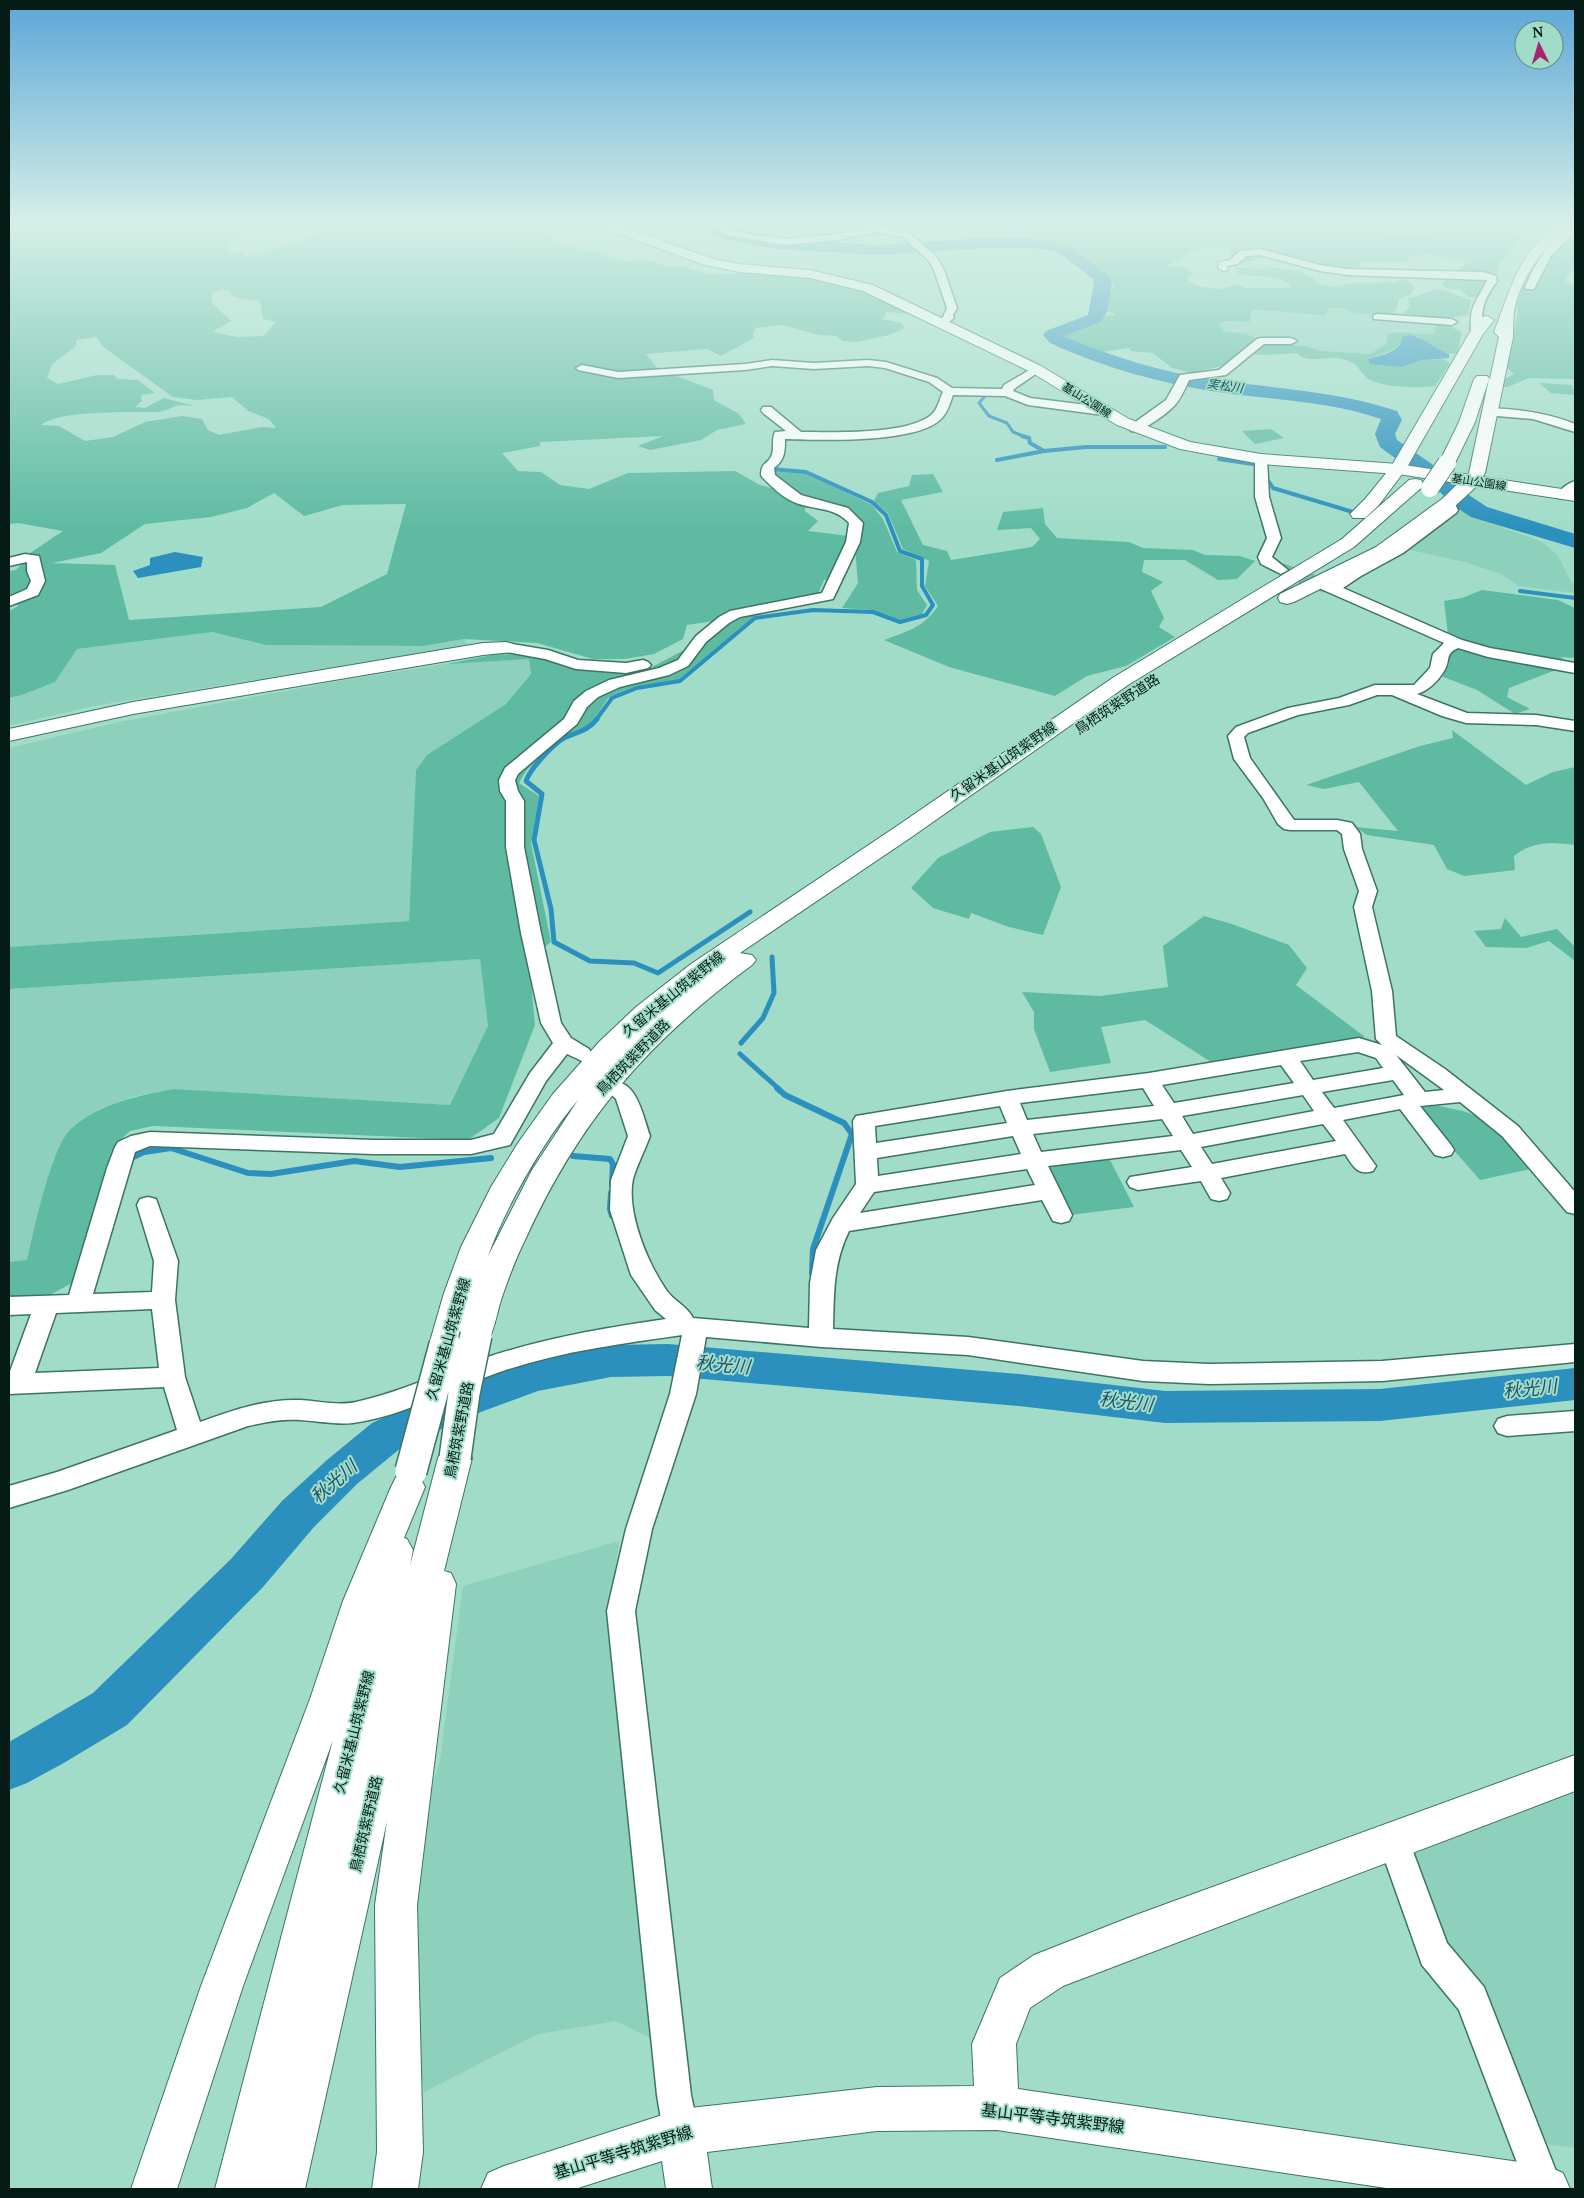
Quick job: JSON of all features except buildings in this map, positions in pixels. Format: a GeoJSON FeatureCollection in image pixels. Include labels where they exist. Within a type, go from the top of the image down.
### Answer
{"type":"FeatureCollection","features":[{"type":"Feature","properties":{"kind":"main road","name":"基山公園線"},"geometry":{"type":"LineString","coordinates":[[941,323],[1036,369],[1103,411],[1136,428],[1186,446],[1261,459],[1414,480],[1472,481],[1571,492]]}},
{"type":"Feature","properties":{"kind":"main road"},"geometry":{"type":"LineString","coordinates":[[1414,480],[1474,323]]}},
{"type":"Feature","properties":{"kind":"main road"},"geometry":{"type":"LineString","coordinates":[[1414,480],[1439,462],[1466,422],[1504,323]]}},
{"type":"Feature","properties":{"kind":"main road"},"geometry":{"type":"LineString","coordinates":[[1280,586],[1382,551],[1448,503],[1472,481],[1478,474],[1489,412],[1506,337],[1507,323]]}},
{"type":"Feature","properties":{"kind":"main road"},"geometry":{"type":"LineString","coordinates":[[1465,382],[1472,326]]}},
{"type":"Feature","properties":{"kind":"main road","name":"久留米基山筑紫野線"},"geometry":{"type":"LineString","coordinates":[[238,2189],[378,1639],[409,1479],[459,1293],[476,1247],[506,1187],[532,1143],[563,1100],[608,1048],[645,1013],[700,969],[905,831],[1056,724],[1121,681],[1348,543],[1414,480]]}},
{"type":"Feature","properties":{"kind":"main road","name":"鳥栖筑紫野道路"},"geometry":{"type":"LineString","coordinates":[[285,2178],[409,1639],[453,1468],[464,1393],[476,1335],[490,1288],[507,1246],[535,1192],[589,1104],[630,1057],[672,1017],[723,974],[1136,690],[1280,586]]}},
{"type":"Feature","properties":{"kind":"main road"},"geometry":{"type":"LineString","coordinates":[[9,735],[133,708],[482,649],[506,648]]}},
{"type":"Feature","properties":{"kind":"main road"},"geometry":{"type":"LineString","coordinates":[[395,2189],[400,2152],[396,1905],[453,1468]]}},
{"type":"Feature","properties":{"kind":"main road"},"geometry":{"type":"LineString","coordinates":[[154,2189],[222,1986],[329,1699],[361,1601],[409,1479]]}},
{"type":"Feature","properties":{"kind":"main road"},"geometry":{"type":"LineString","coordinates":[[997,2108],[994,2044],[1015,1994],[1050,1970],[1133,1937],[1575,1773]]}},
{"type":"Feature","properties":{"kind":"main road","name":"基山平等寺筑紫野線"},"geometry":{"type":"LineString","coordinates":[[504,2189],[681,2132],[877,2109],[997,2108],[1546,2189]]}},
{"type":"Feature","properties":{"kind":"main road"},"geometry":{"type":"LineString","coordinates":[[681,2132],[689,2189]]}},
{"type":"Feature","properties":{"kind":"street"},"geometry":{"type":"LineString","coordinates":[[1436,323],[1472,326],[1473,323]]}},
{"type":"Feature","properties":{"kind":"street"},"geometry":{"type":"LineString","coordinates":[[1136,428],[1168,407],[1177,396],[1184,377],[1222,373],[1261,341],[1291,341]]}},
{"type":"Feature","properties":{"kind":"street"},"geometry":{"type":"LineString","coordinates":[[582,368],[618,375],[745,367],[772,363],[814,366],[868,363],[886,365],[925,377],[949,391],[1007,393],[1028,401],[1103,411]]}},
{"type":"Feature","properties":{"kind":"street"},"geometry":{"type":"LineString","coordinates":[[1007,393],[1008,387],[1036,369]]}},
{"type":"Feature","properties":{"kind":"street"},"geometry":{"type":"LineString","coordinates":[[79,1302],[118,1168],[126,1147],[139,1141],[150,1139],[373,1147],[471,1147],[502,1140],[537,1078],[573,1049],[551,1023],[531,933],[516,847],[515,801],[509,791],[507,780],[510,772],[571,721],[580,704],[592,694],[615,683],[652,675],[682,663],[716,625],[735,614],[828,596],[853,542],[856,523],[850,514],[841,508],[799,499],[776,484],[767,474],[768,466],[775,462],[778,457],[779,435],[883,434],[927,423],[935,418],[944,408],[949,391]]}},
{"type":"Feature","properties":{"kind":"street"},"geometry":{"type":"LineString","coordinates":[[766,410],[799,436]]}},
{"type":"Feature","properties":{"kind":"street"},"geometry":{"type":"LineString","coordinates":[[1489,412],[1529,414],[1575,428]]}},
{"type":"Feature","properties":{"kind":"street"},"geometry":{"type":"LineString","coordinates":[[1261,459],[1262,497],[1274,538],[1265,557],[1280,586]]}},
{"type":"Feature","properties":{"kind":"street"},"geometry":{"type":"LineString","coordinates":[[1448,503],[1451,510],[1399,549],[1330,588],[1457,643],[1488,652],[1575,668]]}},
{"type":"Feature","properties":{"kind":"street"},"geometry":{"type":"LineString","coordinates":[[9,562],[25,558],[34,559],[34,571],[38,581],[33,592],[9,602]]}},
{"type":"Feature","properties":{"kind":"street"},"geometry":{"type":"LineString","coordinates":[[1457,643],[1448,647],[1441,654],[1438,669],[1420,688],[1411,691],[1375,690],[1343,702],[1294,711],[1242,730],[1236,736],[1238,749],[1242,758],[1271,797],[1284,820],[1290,825],[1337,825],[1346,827],[1351,834],[1368,891],[1363,907],[1382,991],[1386,1039],[1438,1074],[1510,1131],[1575,1206]]}},
{"type":"Feature","properties":{"kind":"street"},"geometry":{"type":"LineString","coordinates":[[506,648],[548,655],[576,664],[626,668],[659,660],[687,645],[696,646]]}},
{"type":"Feature","properties":{"kind":"street"},"geometry":{"type":"LineString","coordinates":[[1394,690],[1448,713],[1466,718],[1536,720],[1575,726]]}},
{"type":"Feature","properties":{"kind":"street"},"geometry":{"type":"LineString","coordinates":[[821,1338],[822,1283],[828,1250],[841,1224],[868,1185],[864,1121],[1007,1098],[1149,1080],[1359,1045],[1383,1053],[1398,1072],[1412,1101],[1442,1150]]}},
{"type":"Feature","properties":{"kind":"street"},"geometry":{"type":"LineString","coordinates":[[1286,1057],[1365,1166]]}},
{"type":"Feature","properties":{"kind":"street"},"geometry":{"type":"LineString","coordinates":[[866,1152],[1020,1128],[1168,1110],[1398,1072]]}},
{"type":"Feature","properties":{"kind":"street"},"geometry":{"type":"LineString","coordinates":[[1149,1080],[1219,1193]]}},
{"type":"Feature","properties":{"kind":"street"},"geometry":{"type":"LineString","coordinates":[[615,1088],[625,1096],[639,1136],[622,1180],[621,1210],[643,1274],[663,1304],[681,1318],[691,1330],[683,1394],[639,1529],[620,1611],[674,2095],[681,2132]]}},
{"type":"Feature","properties":{"kind":"street"},"geometry":{"type":"LineString","coordinates":[[868,1185],[1034,1160],[1188,1142],[1412,1101],[1464,1095]]}},
{"type":"Feature","properties":{"kind":"street"},"geometry":{"type":"LineString","coordinates":[[1007,1098],[1061,1215]]}},
{"type":"Feature","properties":{"kind":"street"},"geometry":{"type":"LineString","coordinates":[[1138,1182],[1206,1173],[1350,1146]]}},
{"type":"Feature","properties":{"kind":"street"},"geometry":{"type":"LineString","coordinates":[[841,1224],[1049,1191]]}},
{"type":"Feature","properties":{"kind":"street"},"geometry":{"type":"LineString","coordinates":[[148,1205],[166,1261],[163,1300],[173,1377],[192,1435]]}},
{"type":"Feature","properties":{"kind":"street"},"geometry":{"type":"LineString","coordinates":[[9,1306],[163,1300]]}},
{"type":"Feature","properties":{"kind":"street"},"geometry":{"type":"LineString","coordinates":[[47,1304],[14,1384],[173,1377]]}},
{"type":"Feature","properties":{"kind":"street"},"geometry":{"type":"LineString","coordinates":[[9,1497],[60,1482],[246,1416],[273,1411],[353,1413],[394,1403],[491,1365],[547,1349],[604,1338],[691,1330],[968,1346],[1143,1371],[1209,1374],[1382,1371],[1575,1353]]}},
{"type":"Feature","properties":{"kind":"street"},"geometry":{"type":"LineString","coordinates":[[1507,1426],[1575,1421]]}},
{"type":"Feature","properties":{"kind":"street"},"geometry":{"type":"LineString","coordinates":[[1394,1841],[1434,1953],[1472,1999],[1546,2189]]}},
{"type":"Feature","properties":{"kind":"shaded area"},"geometry":{"type":"Polygon","coordinates":[[[9,323],[228,323],[212,332],[238,337],[264,336],[276,323],[899,323],[905,328],[889,335],[857,342],[843,341],[836,336],[819,335],[782,325],[756,328],[753,333],[754,338],[721,356],[707,349],[646,354],[658,369],[713,390],[714,400],[739,414],[746,424],[717,430],[701,440],[650,450],[638,446],[663,436],[540,442],[540,446],[502,453],[518,471],[541,472],[560,485],[589,489],[628,473],[735,471],[760,485],[779,490],[806,506],[805,511],[818,521],[808,531],[849,536],[834,579],[824,580],[818,594],[714,621],[687,625],[683,639],[654,654],[625,659],[593,659],[537,643],[464,639],[423,646],[266,645],[212,632],[77,649],[55,682],[9,698],[9,611],[18,606],[20,594],[9,598],[9,571],[16,570],[24,562],[24,557],[63,531],[18,523],[9,524],[9,323]],[[97,337],[77,340],[75,347],[52,364],[47,378],[58,384],[97,375],[114,375],[117,379],[138,380],[155,393],[141,395],[142,401],[135,407],[145,408],[164,398],[195,406],[180,405],[158,412],[78,414],[50,420],[41,425],[59,426],[85,441],[113,437],[145,422],[182,416],[202,419],[208,430],[219,435],[261,427],[276,428],[269,419],[248,411],[232,397],[197,400],[173,397],[102,346],[97,337]],[[274,493],[247,508],[211,517],[145,524],[101,553],[52,563],[115,565],[129,620],[321,607],[387,574],[406,504],[343,505],[304,516],[274,493]]]}},
{"type":"Feature","properties":{"kind":"shaded area"},"geometry":{"type":"Polygon","coordinates":[[[1069,323],[1222,323],[1219,324],[1224,331],[1247,334],[1266,343],[1306,346],[1321,351],[1370,354],[1386,344],[1388,334],[1395,332],[1429,334],[1435,333],[1435,325],[1447,324],[1462,333],[1457,353],[1441,352],[1418,336],[1403,340],[1395,349],[1368,359],[1402,367],[1422,360],[1443,359],[1450,363],[1435,386],[1410,387],[1372,381],[1355,364],[1348,361],[1336,358],[1307,359],[1297,353],[1267,355],[1240,353],[1222,366],[1191,373],[1172,368],[1153,353],[1131,351],[1129,348],[1102,352],[1066,341],[1053,341],[1046,334],[1069,323]]]}},
{"type":"Feature","properties":{"kind":"shaded area"},"geometry":{"type":"Polygon","coordinates":[[[1516,323],[1575,323],[1575,379],[1528,378],[1508,387],[1501,387],[1503,380],[1514,374],[1506,367],[1516,323]]]}},
{"type":"Feature","properties":{"kind":"shaded area"},"geometry":{"type":"Polygon","coordinates":[[[1219,324],[1447,324],[1435,334],[1425,336],[1399,331],[1388,334],[1386,344],[1371,354],[1321,351],[1306,346],[1266,343],[1247,334],[1224,331],[1219,324]]]}},
{"type":"Feature","properties":{"kind":"shaded area"},"geometry":{"type":"Polygon","coordinates":[[[1539,383],[1572,385],[1575,395],[1551,393],[1539,383]]]}},
{"type":"Feature","properties":{"kind":"shaded area"},"geometry":{"type":"Polygon","coordinates":[[[1271,429],[1284,438],[1255,444],[1242,431],[1271,429]]]}},
{"type":"Feature","properties":{"kind":"shaded area"},"geometry":{"type":"Polygon","coordinates":[[[770,470],[806,473],[872,505],[883,519],[897,552],[916,560],[917,590],[927,605],[922,614],[900,620],[872,610],[842,608],[858,583],[852,512],[818,503],[795,493],[777,480],[770,470]]]}},
{"type":"Feature","properties":{"kind":"shaded area"},"geometry":{"type":"Polygon","coordinates":[[[933,474],[943,492],[901,500],[923,545],[947,551],[951,560],[1032,547],[1040,539],[1031,528],[997,530],[1003,512],[1043,508],[1045,524],[1057,538],[1129,542],[1143,548],[1193,550],[1205,555],[1240,556],[1255,561],[1237,579],[1218,580],[1185,560],[1144,560],[1142,572],[1163,582],[1151,591],[1164,618],[1159,627],[1175,637],[1126,666],[1087,676],[1055,696],[949,667],[884,640],[921,624],[938,606],[925,586],[929,561],[903,549],[888,513],[874,501],[878,493],[909,486],[912,475],[933,474]]]}},
{"type":"Feature","properties":{"kind":"shaded area"},"geometry":{"type":"Polygon","coordinates":[[[1462,507],[1503,528],[1540,541],[1549,547],[1558,556],[1570,580],[1575,584],[1575,593],[1519,586],[1501,574],[1465,562],[1410,550],[1462,507]]]}},
{"type":"Feature","properties":{"kind":"shaded area"},"geometry":{"type":"Polygon","coordinates":[[[1482,590],[1558,600],[1575,608],[1575,658],[1561,657],[1568,663],[1498,650],[1448,635],[1444,601],[1462,598],[1482,590]]]}},
{"type":"Feature","properties":{"kind":"shaded area"},"geometry":{"type":"Polygon","coordinates":[[[742,614],[755,616],[677,681],[635,688],[608,698],[589,727],[558,740],[526,771],[519,783],[539,796],[531,843],[551,942],[529,959],[535,1025],[499,1118],[468,1140],[153,1126],[130,1131],[117,1143],[79,1279],[41,1300],[9,1302],[9,1262],[27,1260],[44,1190],[57,1153],[71,1129],[94,1113],[133,1098],[174,1089],[450,1105],[488,1026],[480,959],[9,989],[9,947],[409,921],[416,770],[427,755],[506,704],[531,674],[529,659],[446,664],[497,654],[529,655],[621,671],[650,668],[686,649],[699,649],[722,624],[742,614]]]}},
{"type":"Feature","properties":{"kind":"shaded area"},"geometry":{"type":"Polygon","coordinates":[[[212,632],[266,645],[423,646],[464,639],[468,645],[94,706],[11,725],[9,722],[9,698],[55,682],[77,649],[212,632]]]}},
{"type":"Feature","properties":{"kind":"shaded area"},"geometry":{"type":"Polygon","coordinates":[[[1460,648],[1561,668],[1509,688],[1507,697],[1530,709],[1515,714],[1477,690],[1441,676],[1448,653],[1460,648]]]}},
{"type":"Feature","properties":{"kind":"shaded area"},"geometry":{"type":"Polygon","coordinates":[[[529,659],[531,674],[506,704],[427,755],[416,770],[409,921],[9,947],[9,748],[119,722],[344,680],[446,664],[529,659]]]}},
{"type":"Feature","properties":{"kind":"shaded area"},"geometry":{"type":"Polygon","coordinates":[[[1452,730],[1526,785],[1553,772],[1575,767],[1575,845],[1551,843],[1535,845],[1514,856],[1515,870],[1464,876],[1447,869],[1434,845],[1367,835],[1355,827],[1398,831],[1359,782],[1324,789],[1306,785],[1420,746],[1453,738],[1452,730]]]}},
{"type":"Feature","properties":{"kind":"shaded area"},"geometry":{"type":"Polygon","coordinates":[[[1033,827],[1041,834],[1061,887],[1043,935],[1009,927],[971,913],[969,919],[933,908],[911,888],[938,858],[990,832],[1033,827]]]}},
{"type":"Feature","properties":{"kind":"shaded area"},"geometry":{"type":"Polygon","coordinates":[[[1204,916],[1289,945],[1307,968],[1296,985],[1365,1037],[1211,1062],[1145,1020],[1101,1027],[1111,1063],[1050,1072],[1034,1029],[1034,1012],[1022,992],[1100,996],[1168,987],[1163,946],[1204,916]]]}},
{"type":"Feature","properties":{"kind":"shaded area"},"geometry":{"type":"Polygon","coordinates":[[[1505,918],[1521,937],[1557,929],[1575,947],[1575,961],[1549,941],[1526,948],[1486,947],[1474,931],[1501,929],[1505,918]]]}},
{"type":"Feature","properties":{"kind":"shaded area"},"geometry":{"type":"Polygon","coordinates":[[[480,959],[488,1027],[450,1105],[174,1089],[131,1097],[98,1110],[53,1160],[27,1260],[9,1262],[9,989],[480,959]]]}},
{"type":"Feature","properties":{"kind":"shaded area"},"geometry":{"type":"Polygon","coordinates":[[[1429,1104],[1463,1111],[1490,1121],[1535,1168],[1480,1180],[1415,1106],[1429,1104]]]}},
{"type":"Feature","properties":{"kind":"shaded area"},"geometry":{"type":"Polygon","coordinates":[[[1108,1156],[1134,1207],[1070,1215],[1044,1164],[1108,1156]]]}},
{"type":"Feature","properties":{"kind":"shaded area"},"geometry":{"type":"Polygon","coordinates":[[[619,1541],[609,1620],[657,2041],[616,2021],[538,2034],[424,2092],[410,1981],[411,1857],[440,1760],[463,1586],[619,1541]]]}},
{"type":"Feature","properties":{"kind":"shaded area"},"geometry":{"type":"Polygon","coordinates":[[[1575,1793],[1575,2148],[1530,2142],[1439,1948],[1405,1852],[1575,1793]]]}},
{"type":"Feature","properties":{"kind":"water"},"geometry":{"type":"Polygon","coordinates":[[[1410,335],[1449,354],[1449,358],[1422,360],[1402,367],[1370,364],[1368,359],[1394,350],[1398,347],[1402,337],[1410,335]]]}},
{"type":"Feature","properties":{"kind":"water"},"geometry":{"type":"Polygon","coordinates":[[[175,552],[203,557],[201,567],[138,578],[133,571],[150,565],[150,558],[175,552]]]}},
{"type":"Feature","properties":{"kind":"waterway","name":"実松川"},"geometry":{"type":"LineString","coordinates":[[1082,323],[1052,335],[1056,339],[1093,355],[1178,379],[1217,386],[1326,399],[1369,408],[1390,415],[1392,420],[1385,434],[1387,443],[1444,483],[1461,500],[1479,512],[1575,541]]}},
{"type":"Feature","properties":{"kind":"waterway"},"geometry":{"type":"LineString","coordinates":[[986,395],[979,403],[989,416],[1007,423],[1013,432],[1026,437]]}},
{"type":"Feature","properties":{"kind":"waterway"},"geometry":{"type":"LineString","coordinates":[[1022,436],[1029,438],[1030,443],[1044,451]]}},
{"type":"Feature","properties":{"kind":"waterway"},"geometry":{"type":"LineString","coordinates":[[1044,451],[1086,447],[1165,447]]}},
{"type":"Feature","properties":{"kind":"waterway"},"geometry":{"type":"LineString","coordinates":[[997,460],[1044,451]]}},
{"type":"Feature","properties":{"kind":"waterway"},"geometry":{"type":"LineString","coordinates":[[1219,459],[1253,464]]}},
{"type":"Feature","properties":{"kind":"waterway"},"geometry":{"type":"LineString","coordinates":[[596,720],[612,698],[637,688],[680,681],[755,618],[813,610],[873,612],[900,622],[926,615],[933,605],[922,586],[922,559],[900,551],[886,515],[872,502],[806,472],[772,469]]}},
{"type":"Feature","properties":{"kind":"waterway"},"geometry":{"type":"LineString","coordinates":[[1267,475],[1267,479],[1273,488],[1353,512]]}},
{"type":"Feature","properties":{"kind":"waterway"},"geometry":{"type":"LineString","coordinates":[[1520,591],[1575,598]]}},
{"type":"Feature","properties":{"kind":"waterway"},"geometry":{"type":"LineString","coordinates":[[597,719],[586,729],[564,738],[554,746],[542,757],[526,781],[542,794],[534,840],[551,909],[554,942],[590,961],[634,963],[658,973],[750,912]]}},
{"type":"Feature","properties":{"kind":"waterway"},"geometry":{"type":"LineString","coordinates":[[741,1043],[763,1018],[774,993],[772,957]]}},
{"type":"Feature","properties":{"kind":"waterway"},"geometry":{"type":"LineString","coordinates":[[740,1054],[779,1089]]}},
{"type":"Feature","properties":{"kind":"waterway"},"geometry":{"type":"LineString","coordinates":[[777,1088],[785,1095],[844,1123],[852,1134],[813,1249],[812,1274]]}},
{"type":"Feature","properties":{"kind":"waterway"},"geometry":{"type":"LineString","coordinates":[[131,1158],[144,1152],[171,1148],[248,1173],[271,1174],[354,1161],[400,1167],[491,1158]]}},
{"type":"Feature","properties":{"kind":"waterway"},"geometry":{"type":"LineString","coordinates":[[573,1156],[610,1159],[613,1164],[612,1184]]}},
{"type":"Feature","properties":{"kind":"waterway"},"geometry":{"type":"LineString","coordinates":[[611,1193],[610,1209],[612,1216]]}},
{"type":"Feature","properties":{"kind":"waterway","name":"秋光川"},"geometry":{"type":"LineString","coordinates":[[9,1767],[110,1709],[247,1573],[298,1514],[342,1472],[387,1435],[455,1404],[534,1376],[611,1361],[668,1360],[1019,1390],[1165,1407],[1380,1405],[1575,1384]]}},
{"type":"Feature","properties":{"kind":"tunnel"},"geometry":{"type":"LineString","coordinates":[[1281,570],[1326,586]]}}]}
